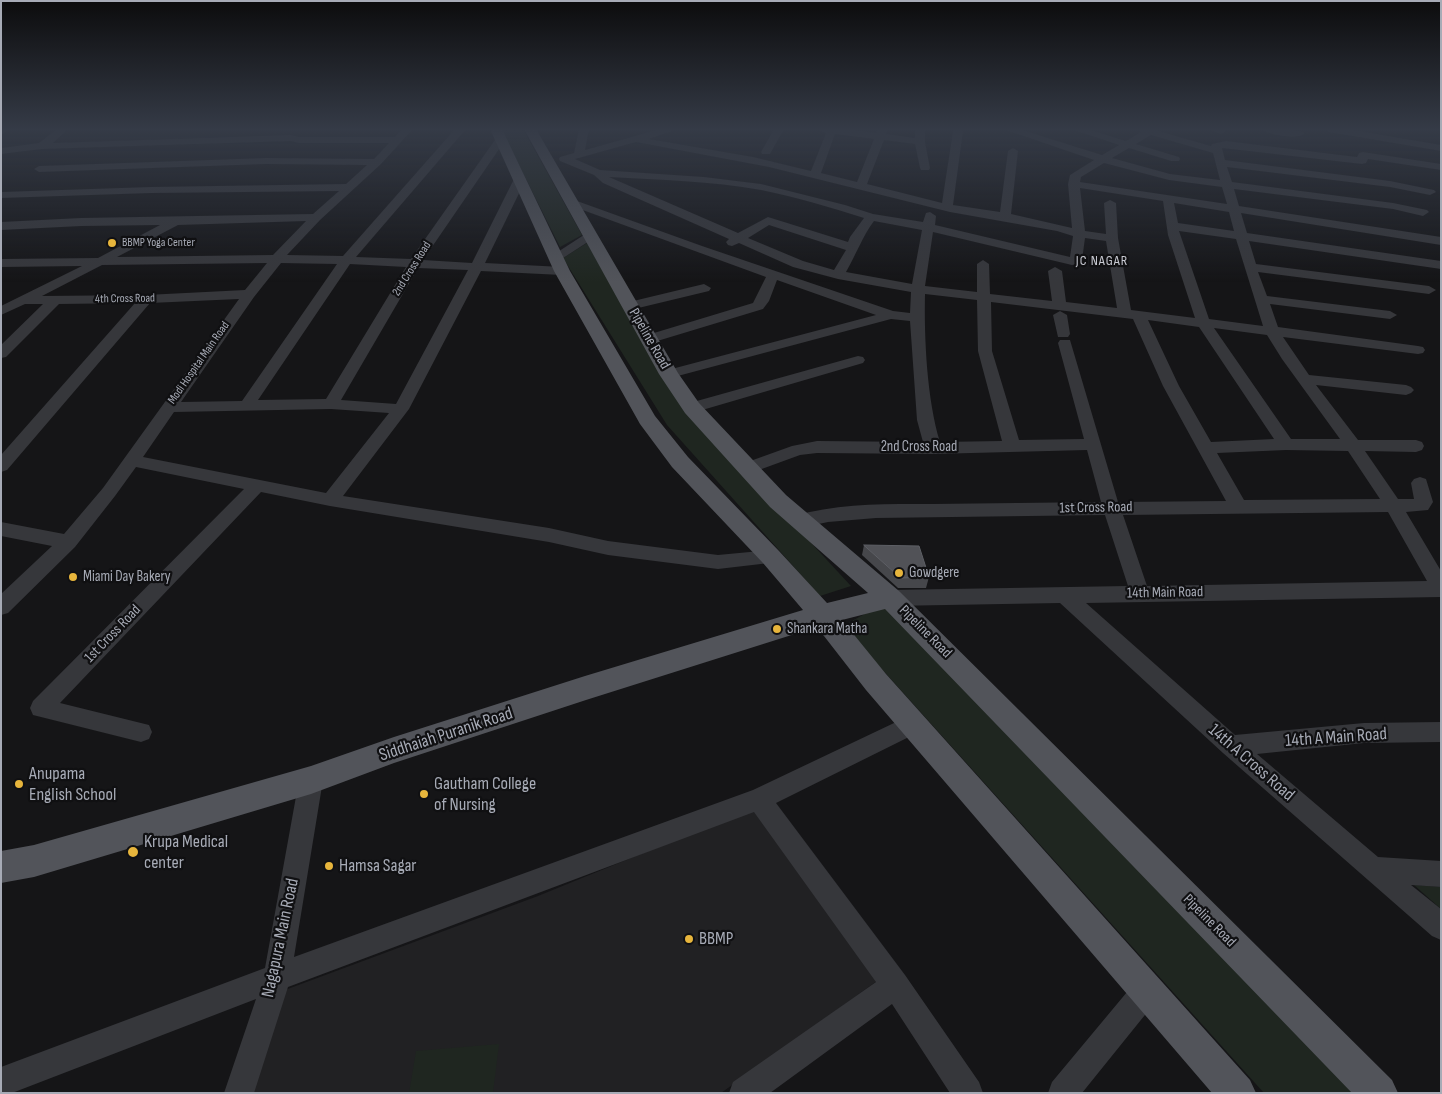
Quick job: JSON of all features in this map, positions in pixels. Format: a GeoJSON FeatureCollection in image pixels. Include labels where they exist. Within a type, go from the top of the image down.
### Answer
{"type":"FeatureCollection","features":[{"type":"Feature","properties":{"kind":"main road"},"geometry":{"type":"LineString","coordinates":[[520,180],[559,264],[647,419],[661,438],[680,462],[771,557],[913,724],[1237,1093]]}},
{"type":"Feature","properties":{"kind":"main road","name":"Pipeline Road"},"geometry":{"type":"LineString","coordinates":[[564,180],[573,203],[590,235],[669,374],[692,408],[778,501],[890,598],[1379,1093]]}},
{"type":"Feature","properties":{"kind":"main road","name":"Siddhaiah Puranik Road"},"geometry":{"type":"LineString","coordinates":[[1,867],[34,861],[310,780],[394,750],[543,703],[584,688],[822,615],[890,598]]}},
{"type":"Feature","properties":{"kind":"street","name":"Modi Hospital Main Road"},"geometry":{"type":"LineString","coordinates":[[1,607],[68,542],[109,492],[249,294],[277,259],[316,217],[355,180]]}},
{"type":"Feature","properties":{"kind":"street"},"geometry":{"type":"LineString","coordinates":[[246,406],[346,260],[416,180]]}},
{"type":"Feature","properties":{"kind":"street","name":"2nd Cross Road"},"geometry":{"type":"LineString","coordinates":[[331,404],[414,264],[469,180]]}},
{"type":"Feature","properties":{"kind":"street"},"geometry":{"type":"LineString","coordinates":[[330,500],[401,409],[477,266],[519,180]]}},
{"type":"Feature","properties":{"kind":"street"},"geometry":{"type":"LineString","coordinates":[[606,180],[798,264],[838,275],[1060,310],[1131,314],[1203,322],[1418,350]]}},
{"type":"Feature","properties":{"kind":"street"},"geometry":{"type":"LineString","coordinates":[[704,180],[761,187],[841,206],[871,217],[928,227],[1072,261],[1076,260],[1079,234],[1075,180]]}},
{"type":"Feature","properties":{"kind":"street"},"geometry":{"type":"LineString","coordinates":[[838,180],[942,206],[1005,217],[1079,234],[1112,238]]}},
{"type":"Feature","properties":{"kind":"street"},"geometry":{"type":"LineString","coordinates":[[861,185],[863,180]]}},
{"type":"Feature","properties":{"kind":"street"},"geometry":{"type":"LineString","coordinates":[[933,448],[925,420],[917,318],[918,289],[930,217],[942,206],[948,180]]}},
{"type":"Feature","properties":{"kind":"street"},"geometry":{"type":"LineString","coordinates":[[1005,217],[1009,180]]}},
{"type":"Feature","properties":{"kind":"street"},"geometry":{"type":"LineString","coordinates":[[1191,180],[1393,206],[1423,212]]}},
{"type":"Feature","properties":{"kind":"street"},"geometry":{"type":"LineString","coordinates":[[1225,180],[1260,299],[1272,331],[1354,444],[1394,507],[1441,589]]}},
{"type":"Feature","properties":{"kind":"street"},"geometry":{"type":"LineString","coordinates":[[1365,180],[1430,192]]}},
{"type":"Feature","properties":{"kind":"street"},"geometry":{"type":"LineString","coordinates":[[1074,184],[1234,210],[1441,240]]}},
{"type":"Feature","properties":{"kind":"street"},"geometry":{"type":"LineString","coordinates":[[1,196],[150,190],[347,187]]}},
{"type":"Feature","properties":{"kind":"street"},"geometry":{"type":"LineString","coordinates":[[1168,199],[1174,235],[1203,322],[1286,444]]}},
{"type":"Feature","properties":{"kind":"street"},"geometry":{"type":"LineString","coordinates":[[573,203],[891,315],[917,318]]}},
{"type":"Feature","properties":{"kind":"street"},"geometry":{"type":"LineString","coordinates":[[1110,203],[1112,238],[1131,314],[1238,506]]}},
{"type":"Feature","properties":{"kind":"street"},"geometry":{"type":"LineString","coordinates":[[1,226],[81,222],[316,217]]}},
{"type":"Feature","properties":{"kind":"street"},"geometry":{"type":"LineString","coordinates":[[838,275],[853,248],[856,237],[871,217]]}},
{"type":"Feature","properties":{"kind":"street"},"geometry":{"type":"LineString","coordinates":[[1,310],[103,260],[176,221]]}},
{"type":"Feature","properties":{"kind":"street"},"geometry":{"type":"LineString","coordinates":[[714,254],[768,221],[853,248]]}},
{"type":"Feature","properties":{"kind":"street"},"geometry":{"type":"LineString","coordinates":[[1173,226],[1441,265]]}},
{"type":"Feature","properties":{"kind":"street"},"geometry":{"type":"LineString","coordinates":[[1,263],[103,260],[277,259],[477,266],[559,264],[590,235]]}},
{"type":"Feature","properties":{"kind":"street"},"geometry":{"type":"LineString","coordinates":[[983,264],[986,351],[1012,446]]}},
{"type":"Feature","properties":{"kind":"street"},"geometry":{"type":"LineString","coordinates":[[1250,267],[1429,290]]}},
{"type":"Feature","properties":{"kind":"street"},"geometry":{"type":"LineString","coordinates":[[1055,271],[1064,339],[1111,507],[1140,593]]}},
{"type":"Feature","properties":{"kind":"street"},"geometry":{"type":"LineString","coordinates":[[649,339],[758,306],[762,303],[773,275]]}},
{"type":"Feature","properties":{"kind":"street"},"geometry":{"type":"LineString","coordinates":[[630,306],[704,288]]}},
{"type":"Feature","properties":{"kind":"street","name":"4th Cross Road"},"geometry":{"type":"LineString","coordinates":[[1,300],[146,299],[249,294]]}},
{"type":"Feature","properties":{"kind":"street"},"geometry":{"type":"LineString","coordinates":[[1,354],[56,299]]}},
{"type":"Feature","properties":{"kind":"street"},"geometry":{"type":"LineString","coordinates":[[1,466],[146,299]]}},
{"type":"Feature","properties":{"kind":"street"},"geometry":{"type":"LineString","coordinates":[[1260,299],[1390,315]]}},
{"type":"Feature","properties":{"kind":"street"},"geometry":{"type":"LineString","coordinates":[[669,374],[891,315]]}},
{"type":"Feature","properties":{"kind":"street"},"geometry":{"type":"LineString","coordinates":[[692,408],[858,360]]}},
{"type":"Feature","properties":{"kind":"street"},"geometry":{"type":"LineString","coordinates":[[1305,379],[1406,390]]}},
{"type":"Feature","properties":{"kind":"street"},"geometry":{"type":"LineString","coordinates":[[168,407],[331,404],[401,409]]}},
{"type":"Feature","properties":{"kind":"street","name":"2nd Cross Road"},"geometry":{"type":"LineString","coordinates":[[748,468],[792,452],[817,446],[933,448],[1093,444]]}},
{"type":"Feature","properties":{"kind":"street"},"geometry":{"type":"LineString","coordinates":[[1205,448],[1286,444],[1416,446]]}},
{"type":"Feature","properties":{"kind":"street"},"geometry":{"type":"LineString","coordinates":[[131,460],[330,500],[549,535],[608,548],[718,562],[771,557]]}},
{"type":"Feature","properties":{"kind":"street","name":"1st Cross Road"},"geometry":{"type":"LineString","coordinates":[[800,521],[855,512],[1111,507],[1394,507],[1422,505],[1424,502],[1420,483]]}},
{"type":"Feature","properties":{"kind":"street","name":"1st Cross Road"},"geometry":{"type":"LineString","coordinates":[[141,732],[41,708],[257,486]]}},
{"type":"Feature","properties":{"kind":"street"},"geometry":{"type":"LineString","coordinates":[[1,529],[68,542]]}},
{"type":"Feature","properties":{"kind":"street","name":"14th Main Road"},"geometry":{"type":"LineString","coordinates":[[890,598],[1441,589]]}},
{"type":"Feature","properties":{"kind":"street","name":"14th A Cross Road"},"geometry":{"type":"LineString","coordinates":[[1065,596],[1231,746],[1441,927]]}},
{"type":"Feature","properties":{"kind":"street"},"geometry":{"type":"LineString","coordinates":[[1,1082],[277,977],[759,799],[913,724]]}},
{"type":"Feature","properties":{"kind":"street","name":"14th A Main Road"},"geometry":{"type":"LineString","coordinates":[[1231,746],[1364,734],[1441,732]]}},
{"type":"Feature","properties":{"kind":"street","name":"Nagapura Main Road"},"geometry":{"type":"LineString","coordinates":[[239,1093],[277,977],[310,780]]}},
{"type":"Feature","properties":{"kind":"street"},"geometry":{"type":"LineString","coordinates":[[759,799],[895,985],[968,1093]]}},
{"type":"Feature","properties":{"kind":"street"},"geometry":{"type":"LineString","coordinates":[[1376,869],[1441,874]]}},
{"type":"Feature","properties":{"kind":"street"},"geometry":{"type":"LineString","coordinates":[[744,1093],[895,985]]}},
{"type":"Feature","properties":{"kind":"street"},"geometry":{"type":"LineString","coordinates":[[1063,1093],[1147,990]]}},
{"type":"Feature","properties":{"kind":"shaded area"},"geometry":{"type":"Polygon","coordinates":[[[527,180],[551,180],[582,235],[560,247],[527,180]]]}},
{"type":"Feature","properties":{"kind":"shaded area"},"geometry":{"type":"Polygon","coordinates":[[[587,243],[679,400],[851,586],[820,596],[667,425],[563,258],[587,243]]]}},
{"type":"Feature","properties":{"kind":"shaded area"},"geometry":{"type":"Polygon","coordinates":[[[886,602],[1362,1093],[1264,1093],[843,626],[886,602]]]}},
{"type":"Feature","properties":{"kind":"shaded area","name":"BBMP"},"geometry":{"type":"Polygon","coordinates":[[[756,807],[877,981],[721,1093],[253,1093],[285,990],[538,896],[756,807]]]}},
{"type":"Feature","properties":{"kind":"shaded area"},"geometry":{"type":"Polygon","coordinates":[[[1414,885],[1441,887],[1441,909],[1414,885]]]}},
{"type":"Feature","properties":{"kind":"shaded area"},"geometry":{"type":"Polygon","coordinates":[[[499,1044],[493,1093],[409,1093],[416,1051],[499,1044]]]}},
{"type":"Feature","properties":{"kind":"building"},"geometry":{"type":"Polygon","coordinates":[[[864,545],[919,546],[929,577],[901,578],[864,545]]]}},
{"type":"Feature","properties":{"kind":"place","name":"BBMP Yoga Center"},"geometry":{"type":"Point","coordinates":[112,243]}},
{"type":"Feature","properties":{"kind":"place","name":"Gowdgere"},"geometry":{"type":"Point","coordinates":[899,573]}},
{"type":"Feature","properties":{"kind":"place","name":"Miami Day Bakery"},"geometry":{"type":"Point","coordinates":[73,577]}},
{"type":"Feature","properties":{"kind":"place","name":"Shankara Matha"},"geometry":{"type":"Point","coordinates":[777,629]}},
{"type":"Feature","properties":{"kind":"place","name":"Anupama English School"},"geometry":{"type":"Point","coordinates":[19,784]}},
{"type":"Feature","properties":{"kind":"place","name":"Gautham College of Nursing"},"geometry":{"type":"Point","coordinates":[424,794]}},
{"type":"Feature","properties":{"kind":"place","name":"Krupa Medical center"},"geometry":{"type":"Point","coordinates":[133,852]}},
{"type":"Feature","properties":{"kind":"place","name":"Hamsa Sagar"},"geometry":{"type":"Point","coordinates":[329,866]}},
{"type":"Feature","properties":{"kind":"place","name":"BBMP"},"geometry":{"type":"Point","coordinates":[689,939]}},
{"type":"Feature","properties":{"kind":"district","name":"JC NAGAR"},"geometry":{"type":"Point","coordinates":[1102,261]}}]}
